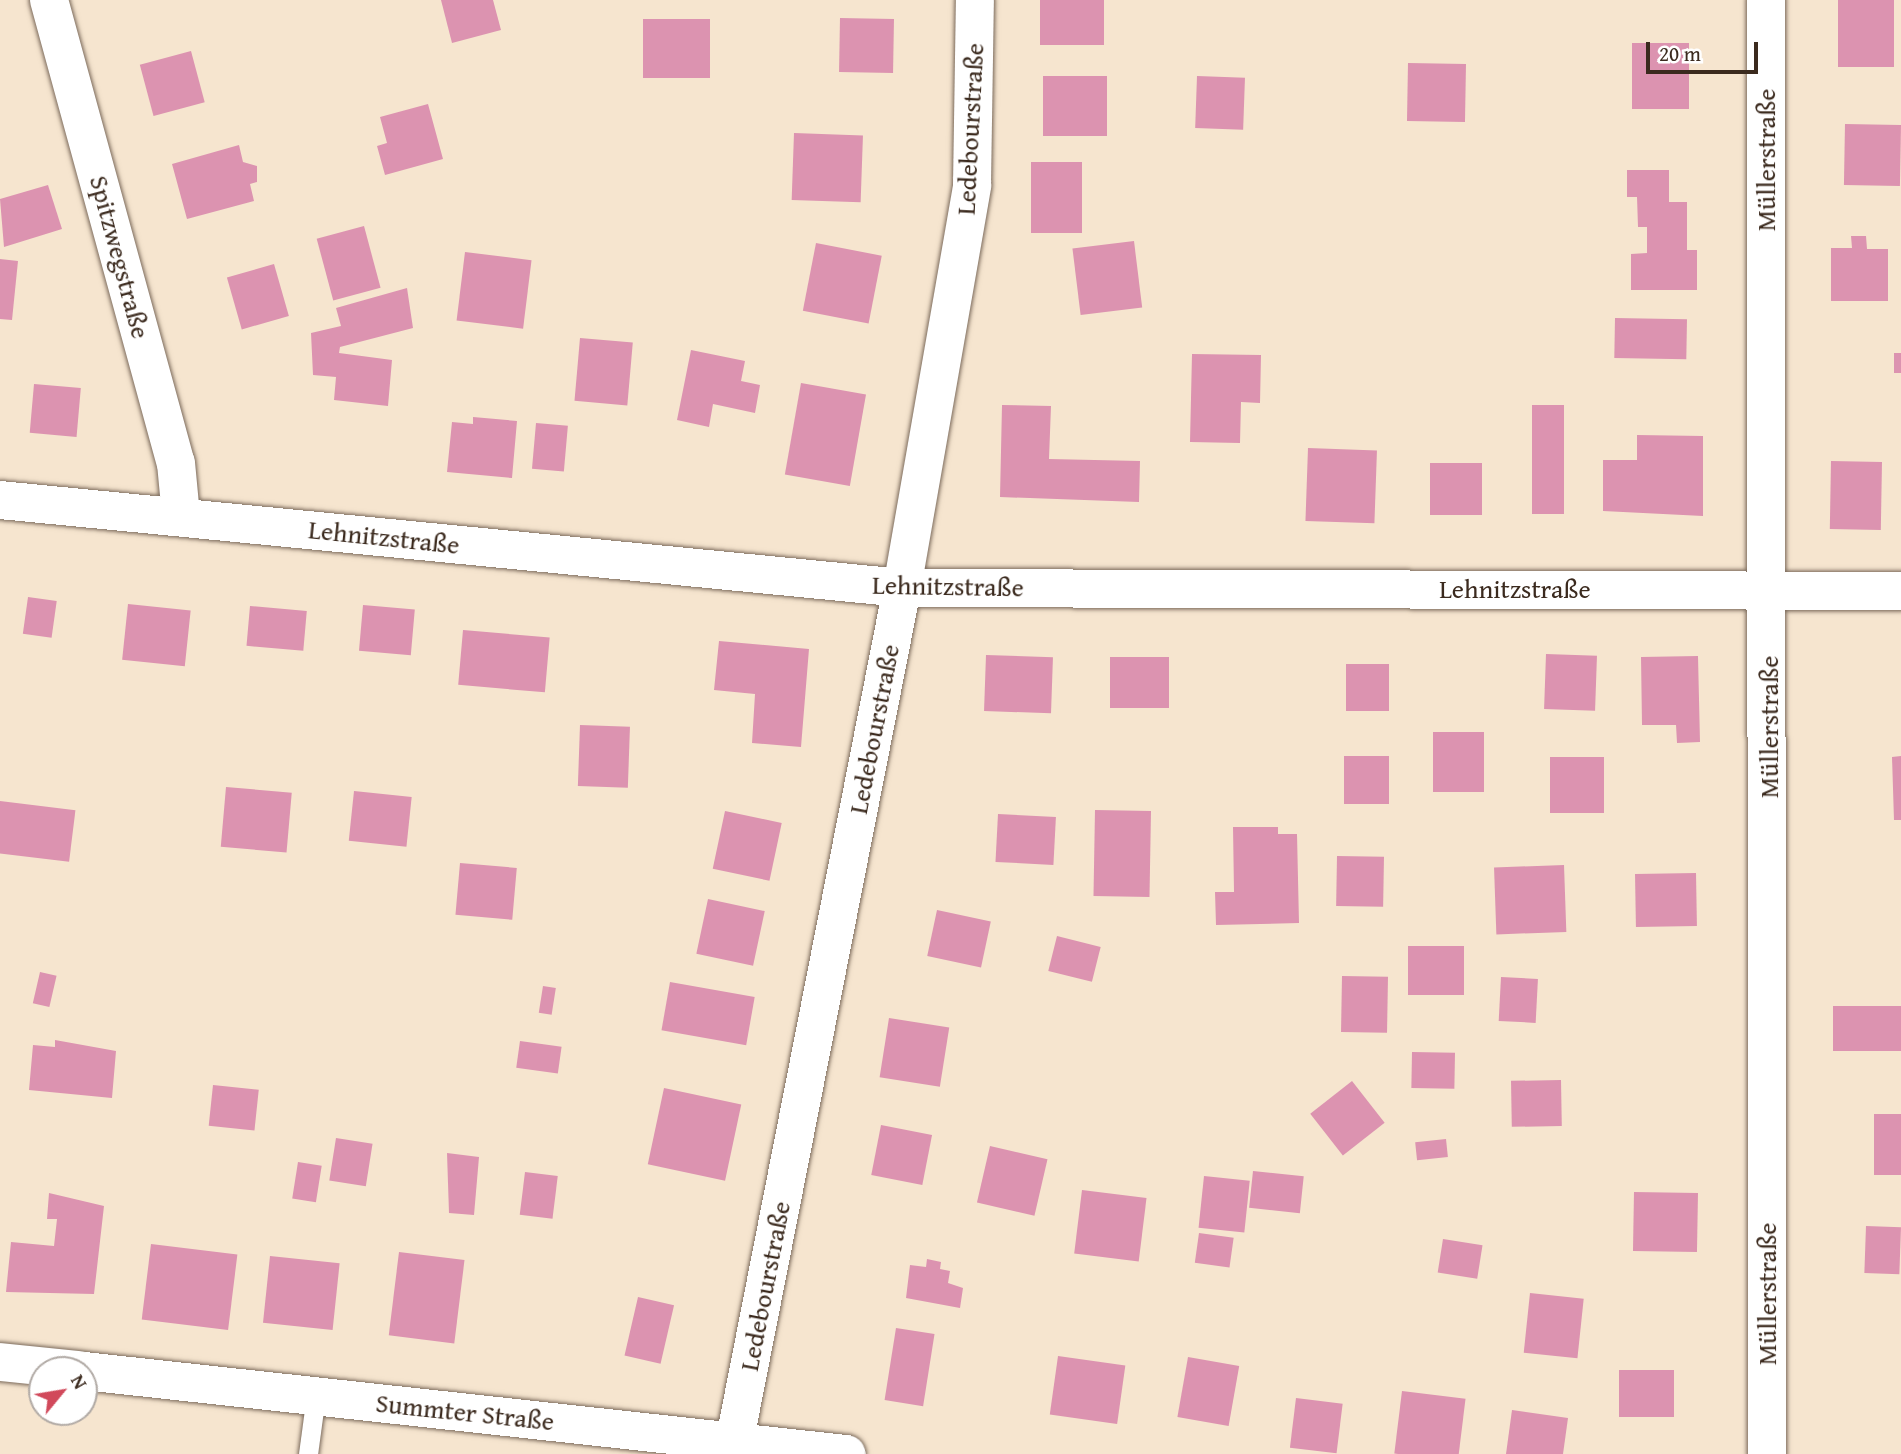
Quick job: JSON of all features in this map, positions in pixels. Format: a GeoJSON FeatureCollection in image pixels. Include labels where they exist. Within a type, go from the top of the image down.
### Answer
{"type":"FeatureCollection","features":[{"type":"Feature","properties":{"kind":"street","name":"Spitzwegstraße"},"geometry":{"type":"LineString","coordinates":[[49,0],[176,463],[181,516]]}},
{"type":"Feature","properties":{"kind":"street","name":"Ledebourstraße"},"geometry":{"type":"LineString","coordinates":[[733,1447],[902,588],[972,185],[975,0]]}},
{"type":"Feature","properties":{"kind":"street","name":"Müllerstraße"},"geometry":{"type":"LineString","coordinates":[[1766,0],[1769,589],[1767,1454]]}},
{"type":"Feature","properties":{"kind":"street","name":"Lehnitzstraße"},"geometry":{"type":"LineString","coordinates":[[0,500],[902,588],[1901,591]]}},
{"type":"Feature","properties":{"kind":"street"},"geometry":{"type":"LineString","coordinates":[[0,1362],[28,1365]]}},
{"type":"Feature","properties":{"kind":"street","name":"Summter Straße"},"geometry":{"type":"LineString","coordinates":[[98,1372],[316,1395],[733,1447],[846,1454]]}},
{"type":"Feature","properties":{"kind":"lane"},"geometry":{"type":"LineString","coordinates":[[308,1454],[316,1395]]}},
{"type":"Feature","properties":{"kind":"building"},"geometry":{"type":"Polygon","coordinates":[[[441,0],[493,0],[501,30],[452,43],[441,0]]]}},
{"type":"Feature","properties":{"kind":"building"},"geometry":{"type":"Polygon","coordinates":[[[1040,0],[1104,0],[1104,45],[1040,45],[1040,0]]]}},
{"type":"Feature","properties":{"kind":"building"},"geometry":{"type":"Polygon","coordinates":[[[1838,0],[1894,0],[1894,67],[1838,67],[1838,0]]]}},
{"type":"Feature","properties":{"kind":"building"},"geometry":{"type":"Polygon","coordinates":[[[840,18],[894,19],[893,73],[839,72],[840,18]]]}},
{"type":"Feature","properties":{"kind":"building"},"geometry":{"type":"Polygon","coordinates":[[[643,19],[710,19],[710,78],[643,78],[643,19]]]}},
{"type":"Feature","properties":{"kind":"building"},"geometry":{"type":"Polygon","coordinates":[[[1632,43],[1689,43],[1689,109],[1632,109],[1632,43]]]}},
{"type":"Feature","properties":{"kind":"building"},"geometry":{"type":"Polygon","coordinates":[[[191,51],[205,102],[154,116],[140,65],[191,51]]]}},
{"type":"Feature","properties":{"kind":"building"},"geometry":{"type":"Polygon","coordinates":[[[1408,63],[1466,64],[1465,122],[1407,121],[1408,63]]]}},
{"type":"Feature","properties":{"kind":"building"},"geometry":{"type":"Polygon","coordinates":[[[1043,76],[1107,76],[1107,136],[1043,136],[1043,76]]]}},
{"type":"Feature","properties":{"kind":"building"},"geometry":{"type":"Polygon","coordinates":[[[1197,76],[1245,78],[1243,130],[1195,128],[1197,76]]]}},
{"type":"Feature","properties":{"kind":"building"},"geometry":{"type":"Polygon","coordinates":[[[428,104],[443,159],[385,175],[377,146],[387,143],[380,117],[428,104]]]}},
{"type":"Feature","properties":{"kind":"building"},"geometry":{"type":"Polygon","coordinates":[[[1845,124],[1901,125],[1900,186],[1844,185],[1845,124]]]}},
{"type":"Feature","properties":{"kind":"building"},"geometry":{"type":"Polygon","coordinates":[[[794,133],[863,135],[861,202],[792,200],[794,133]]]}},
{"type":"Feature","properties":{"kind":"building"},"geometry":{"type":"Polygon","coordinates":[[[239,145],[243,162],[257,166],[257,182],[250,184],[254,201],[187,219],[172,164],[239,145]]]}},
{"type":"Feature","properties":{"kind":"building"},"geometry":{"type":"Polygon","coordinates":[[[1031,162],[1082,162],[1082,233],[1031,233],[1031,162]]]}},
{"type":"Feature","properties":{"kind":"building"},"geometry":{"type":"Polygon","coordinates":[[[1627,170],[1669,170],[1669,202],[1687,202],[1687,250],[1697,250],[1697,290],[1631,290],[1631,254],[1647,253],[1647,227],[1638,227],[1637,197],[1627,197],[1627,170]]]}},
{"type":"Feature","properties":{"kind":"building"},"geometry":{"type":"Polygon","coordinates":[[[48,185],[62,229],[4,247],[0,199],[48,185]]]}},
{"type":"Feature","properties":{"kind":"building"},"geometry":{"type":"Polygon","coordinates":[[[364,226],[381,288],[333,301],[317,239],[364,226]]]}},
{"type":"Feature","properties":{"kind":"building"},"geometry":{"type":"Polygon","coordinates":[[[1851,236],[1866,236],[1867,249],[1888,249],[1888,301],[1831,301],[1831,248],[1852,248],[1851,236]]]}},
{"type":"Feature","properties":{"kind":"building"},"geometry":{"type":"Polygon","coordinates":[[[1134,241],[1142,308],[1081,315],[1072,249],[1134,241]]]}},
{"type":"Feature","properties":{"kind":"building"},"geometry":{"type":"Polygon","coordinates":[[[816,243],[882,256],[869,324],[803,311],[816,243]]]}},
{"type":"Feature","properties":{"kind":"building"},"geometry":{"type":"Polygon","coordinates":[[[465,252],[532,260],[523,329],[457,320],[465,252]]]}},
{"type":"Feature","properties":{"kind":"building"},"geometry":{"type":"Polygon","coordinates":[[[0,259],[18,261],[12,320],[0,319],[0,259]]]}},
{"type":"Feature","properties":{"kind":"building"},"geometry":{"type":"Polygon","coordinates":[[[274,264],[289,316],[242,329],[227,278],[274,264]]]}},
{"type":"Feature","properties":{"kind":"building"},"geometry":{"type":"Polygon","coordinates":[[[407,288],[413,328],[340,347],[339,353],[392,360],[388,406],[334,400],[336,377],[313,375],[311,333],[341,326],[336,308],[407,288]]]}},
{"type":"Feature","properties":{"kind":"building"},"geometry":{"type":"Polygon","coordinates":[[[1615,318],[1687,319],[1686,359],[1614,358],[1615,318]]]}},
{"type":"Feature","properties":{"kind":"building"},"geometry":{"type":"Polygon","coordinates":[[[580,338],[633,343],[627,405],[575,401],[580,338]]]}},
{"type":"Feature","properties":{"kind":"building"},"geometry":{"type":"Polygon","coordinates":[[[691,350],[745,361],[741,381],[760,385],[755,413],[713,404],[709,427],[677,420],[691,350]]]}},
{"type":"Feature","properties":{"kind":"building"},"geometry":{"type":"Polygon","coordinates":[[[1894,353],[1901,353],[1901,373],[1894,373],[1894,353]]]}},
{"type":"Feature","properties":{"kind":"building"},"geometry":{"type":"Polygon","coordinates":[[[1192,354],[1261,355],[1260,403],[1241,402],[1240,443],[1190,442],[1192,354]]]}},
{"type":"Feature","properties":{"kind":"building"},"geometry":{"type":"Polygon","coordinates":[[[801,383],[866,394],[850,486],[785,475],[801,383]]]}},
{"type":"Feature","properties":{"kind":"building"},"geometry":{"type":"Polygon","coordinates":[[[34,384],[81,388],[77,437],[30,433],[34,384]]]}},
{"type":"Feature","properties":{"kind":"building"},"geometry":{"type":"Polygon","coordinates":[[[1002,405],[1051,406],[1049,459],[1140,461],[1139,502],[1000,497],[1002,405]]]}},
{"type":"Feature","properties":{"kind":"building"},"geometry":{"type":"Polygon","coordinates":[[[1532,405],[1564,405],[1564,514],[1532,514],[1532,405]]]}},
{"type":"Feature","properties":{"kind":"building"},"geometry":{"type":"Polygon","coordinates":[[[473,417],[517,421],[512,478],[447,472],[452,422],[473,424],[473,417]]]}},
{"type":"Feature","properties":{"kind":"building"},"geometry":{"type":"Polygon","coordinates":[[[536,423],[568,426],[564,472],[532,469],[536,423]]]}},
{"type":"Feature","properties":{"kind":"building"},"geometry":{"type":"Polygon","coordinates":[[[1637,435],[1703,436],[1703,516],[1603,511],[1603,460],[1637,460],[1637,435]]]}},
{"type":"Feature","properties":{"kind":"building"},"geometry":{"type":"Polygon","coordinates":[[[1308,448],[1377,450],[1374,523],[1305,521],[1308,448]]]}},
{"type":"Feature","properties":{"kind":"building"},"geometry":{"type":"Polygon","coordinates":[[[1831,461],[1882,462],[1881,530],[1830,529],[1831,461]]]}},
{"type":"Feature","properties":{"kind":"building"},"geometry":{"type":"Polygon","coordinates":[[[1430,463],[1482,463],[1482,515],[1430,515],[1430,463]]]}},
{"type":"Feature","properties":{"kind":"building"},"geometry":{"type":"Polygon","coordinates":[[[28,597],[57,601],[52,638],[23,634],[28,597]]]}},
{"type":"Feature","properties":{"kind":"building"},"geometry":{"type":"Polygon","coordinates":[[[128,604],[191,611],[185,666],[122,660],[128,604]]]}},
{"type":"Feature","properties":{"kind":"building"},"geometry":{"type":"Polygon","coordinates":[[[363,605],[415,610],[411,655],[359,651],[363,605]]]}},
{"type":"Feature","properties":{"kind":"building"},"geometry":{"type":"Polygon","coordinates":[[[250,606],[307,611],[303,651],[247,646],[250,606]]]}},
{"type":"Feature","properties":{"kind":"building"},"geometry":{"type":"Polygon","coordinates":[[[463,630],[550,638],[545,692],[458,685],[463,630]]]}},
{"type":"Feature","properties":{"kind":"building"},"geometry":{"type":"Polygon","coordinates":[[[719,641],[809,649],[801,747],[752,743],[755,694],[714,690],[719,641]]]}},
{"type":"Feature","properties":{"kind":"building"},"geometry":{"type":"Polygon","coordinates":[[[1546,654],[1597,656],[1595,711],[1544,709],[1546,654]]]}},
{"type":"Feature","properties":{"kind":"building"},"geometry":{"type":"Polygon","coordinates":[[[986,655],[1053,657],[1051,713],[984,711],[986,655]]]}},
{"type":"Feature","properties":{"kind":"building"},"geometry":{"type":"Polygon","coordinates":[[[1698,656],[1700,742],[1677,743],[1676,725],[1642,725],[1641,657],[1698,656]]]}},
{"type":"Feature","properties":{"kind":"building"},"geometry":{"type":"Polygon","coordinates":[[[1110,657],[1169,657],[1169,708],[1110,708],[1110,657]]]}},
{"type":"Feature","properties":{"kind":"building"},"geometry":{"type":"Polygon","coordinates":[[[1346,664],[1389,664],[1389,711],[1346,711],[1346,664]]]}},
{"type":"Feature","properties":{"kind":"building"},"geometry":{"type":"Polygon","coordinates":[[[580,725],[630,727],[628,788],[578,786],[580,725]]]}},
{"type":"Feature","properties":{"kind":"building"},"geometry":{"type":"Polygon","coordinates":[[[1433,732],[1484,732],[1484,792],[1433,792],[1433,732]]]}},
{"type":"Feature","properties":{"kind":"building"},"geometry":{"type":"Polygon","coordinates":[[[1344,756],[1389,756],[1389,804],[1344,804],[1344,756]]]}},
{"type":"Feature","properties":{"kind":"building"},"geometry":{"type":"Polygon","coordinates":[[[1901,756],[1901,820],[1894,820],[1892,757],[1901,756]]]}},
{"type":"Feature","properties":{"kind":"building"},"geometry":{"type":"Polygon","coordinates":[[[1550,757],[1604,757],[1604,813],[1550,813],[1550,757]]]}},
{"type":"Feature","properties":{"kind":"building"},"geometry":{"type":"Polygon","coordinates":[[[226,787],[292,793],[287,853],[221,847],[226,787]]]}},
{"type":"Feature","properties":{"kind":"building"},"geometry":{"type":"Polygon","coordinates":[[[354,791],[412,797],[406,847],[349,841],[354,791]]]}},
{"type":"Feature","properties":{"kind":"building"},"geometry":{"type":"Polygon","coordinates":[[[0,801],[75,810],[69,862],[0,853],[0,801]]]}},
{"type":"Feature","properties":{"kind":"building"},"geometry":{"type":"Polygon","coordinates":[[[1095,810],[1151,811],[1149,897],[1093,896],[1095,810]]]}},
{"type":"Feature","properties":{"kind":"building"},"geometry":{"type":"Polygon","coordinates":[[[725,811],[782,823],[769,881],[713,869],[725,811]]]}},
{"type":"Feature","properties":{"kind":"building"},"geometry":{"type":"Polygon","coordinates":[[[998,814],[1056,817],[1053,865],[995,862],[998,814]]]}},
{"type":"Feature","properties":{"kind":"building"},"geometry":{"type":"Polygon","coordinates":[[[1233,827],[1278,827],[1278,834],[1297,834],[1299,923],[1216,925],[1215,892],[1234,892],[1233,827]]]}},
{"type":"Feature","properties":{"kind":"building"},"geometry":{"type":"Polygon","coordinates":[[[1337,856],[1384,857],[1383,907],[1336,906],[1337,856]]]}},
{"type":"Feature","properties":{"kind":"building"},"geometry":{"type":"Polygon","coordinates":[[[460,863],[517,868],[512,920],[455,915],[460,863]]]}},
{"type":"Feature","properties":{"kind":"building"},"geometry":{"type":"Polygon","coordinates":[[[1564,865],[1566,932],[1496,934],[1494,867],[1564,865]]]}},
{"type":"Feature","properties":{"kind":"building"},"geometry":{"type":"Polygon","coordinates":[[[1696,873],[1697,926],[1636,927],[1635,874],[1696,873]]]}},
{"type":"Feature","properties":{"kind":"building"},"geometry":{"type":"Polygon","coordinates":[[[708,899],[765,911],[753,966],[696,954],[708,899]]]}},
{"type":"Feature","properties":{"kind":"building"},"geometry":{"type":"Polygon","coordinates":[[[937,910],[991,921],[981,967],[927,956],[937,910]]]}},
{"type":"Feature","properties":{"kind":"building"},"geometry":{"type":"Polygon","coordinates":[[[1057,936],[1101,947],[1092,982],[1048,971],[1057,936]]]}},
{"type":"Feature","properties":{"kind":"building"},"geometry":{"type":"Polygon","coordinates":[[[1408,946],[1464,946],[1464,995],[1408,995],[1408,946]]]}},
{"type":"Feature","properties":{"kind":"building"},"geometry":{"type":"Polygon","coordinates":[[[40,972],[57,976],[49,1007],[33,1003],[40,972]]]}},
{"type":"Feature","properties":{"kind":"building"},"geometry":{"type":"Polygon","coordinates":[[[1342,976],[1388,977],[1387,1033],[1341,1032],[1342,976]]]}},
{"type":"Feature","properties":{"kind":"building"},"geometry":{"type":"Polygon","coordinates":[[[1501,977],[1538,979],[1536,1023],[1499,1021],[1501,977]]]}},
{"type":"Feature","properties":{"kind":"building"},"geometry":{"type":"Polygon","coordinates":[[[670,982],[755,997],[746,1045],[661,1030],[670,982]]]}},
{"type":"Feature","properties":{"kind":"building"},"geometry":{"type":"Polygon","coordinates":[[[543,986],[556,988],[552,1015],[539,1013],[543,986]]]}},
{"type":"Feature","properties":{"kind":"building"},"geometry":{"type":"Polygon","coordinates":[[[1833,1006],[1901,1006],[1901,1051],[1833,1051],[1833,1006]]]}},
{"type":"Feature","properties":{"kind":"building"},"geometry":{"type":"Polygon","coordinates":[[[889,1018],[949,1028],[940,1087],[880,1077],[889,1018]]]}},
{"type":"Feature","properties":{"kind":"building"},"geometry":{"type":"Polygon","coordinates":[[[55,1040],[116,1051],[112,1098],[29,1090],[33,1045],[55,1047],[55,1040]]]}},
{"type":"Feature","properties":{"kind":"building"},"geometry":{"type":"Polygon","coordinates":[[[520,1041],[562,1047],[558,1074],[516,1068],[520,1041]]]}},
{"type":"Feature","properties":{"kind":"building"},"geometry":{"type":"Polygon","coordinates":[[[1412,1052],[1455,1053],[1454,1089],[1411,1088],[1412,1052]]]}},
{"type":"Feature","properties":{"kind":"building"},"geometry":{"type":"Polygon","coordinates":[[[1561,1080],[1562,1126],[1512,1127],[1511,1081],[1561,1080]]]}},
{"type":"Feature","properties":{"kind":"building"},"geometry":{"type":"Polygon","coordinates":[[[1352,1081],[1385,1123],[1343,1155],[1310,1114],[1352,1081]]]}},
{"type":"Feature","properties":{"kind":"building"},"geometry":{"type":"Polygon","coordinates":[[[213,1085],[259,1090],[254,1131],[209,1126],[213,1085]]]}},
{"type":"Feature","properties":{"kind":"building"},"geometry":{"type":"Polygon","coordinates":[[[664,1088],[741,1104],[725,1181],[648,1164],[664,1088]]]}},
{"type":"Feature","properties":{"kind":"building"},"geometry":{"type":"Polygon","coordinates":[[[1874,1114],[1901,1114],[1901,1175],[1874,1175],[1874,1114]]]}},
{"type":"Feature","properties":{"kind":"building"},"geometry":{"type":"Polygon","coordinates":[[[881,1125],[932,1135],[922,1185],[871,1175],[881,1125]]]}},
{"type":"Feature","properties":{"kind":"building"},"geometry":{"type":"Polygon","coordinates":[[[336,1138],[373,1144],[366,1186],[329,1180],[336,1138]]]}},
{"type":"Feature","properties":{"kind":"building"},"geometry":{"type":"Polygon","coordinates":[[[1446,1139],[1448,1157],[1417,1160],[1415,1142],[1446,1139]]]}},
{"type":"Feature","properties":{"kind":"building"},"geometry":{"type":"Polygon","coordinates":[[[990,1146],[1047,1159],[1034,1216],[977,1203],[990,1146]]]}},
{"type":"Feature","properties":{"kind":"building"},"geometry":{"type":"Polygon","coordinates":[[[447,1153],[479,1157],[474,1215],[449,1213],[447,1153]]]}},
{"type":"Feature","properties":{"kind":"building"},"geometry":{"type":"Polygon","coordinates":[[[298,1162],[322,1166],[316,1202],[292,1199],[298,1162]]]}},
{"type":"Feature","properties":{"kind":"building"},"geometry":{"type":"Polygon","coordinates":[[[1253,1171],[1304,1176],[1300,1213],[1249,1208],[1253,1171]]]}},
{"type":"Feature","properties":{"kind":"building"},"geometry":{"type":"Polygon","coordinates":[[[525,1172],[558,1176],[553,1219],[520,1215],[525,1172]]]}},
{"type":"Feature","properties":{"kind":"building"},"geometry":{"type":"Polygon","coordinates":[[[1204,1176],[1250,1181],[1244,1233],[1199,1228],[1204,1176]]]}},
{"type":"Feature","properties":{"kind":"building"},"geometry":{"type":"Polygon","coordinates":[[[1082,1190],[1147,1198],[1139,1261],[1074,1254],[1082,1190]]]}},
{"type":"Feature","properties":{"kind":"building"},"geometry":{"type":"Polygon","coordinates":[[[1634,1192],[1698,1193],[1697,1252],[1633,1251],[1634,1192]]]}},
{"type":"Feature","properties":{"kind":"building"},"geometry":{"type":"Polygon","coordinates":[[[49,1193],[104,1206],[94,1294],[6,1292],[11,1242],[54,1246],[57,1219],[47,1219],[49,1193]]]}},
{"type":"Feature","properties":{"kind":"building"},"geometry":{"type":"Polygon","coordinates":[[[1866,1226],[1901,1227],[1899,1274],[1864,1273],[1866,1226]]]}},
{"type":"Feature","properties":{"kind":"building"},"geometry":{"type":"Polygon","coordinates":[[[1199,1233],[1234,1238],[1229,1268],[1195,1263],[1199,1233]]]}},
{"type":"Feature","properties":{"kind":"building"},"geometry":{"type":"Polygon","coordinates":[[[1443,1239],[1483,1245],[1477,1279],[1438,1273],[1443,1239]]]}},
{"type":"Feature","properties":{"kind":"building"},"geometry":{"type":"Polygon","coordinates":[[[151,1244],[237,1255],[228,1330],[142,1319],[151,1244]]]}},
{"type":"Feature","properties":{"kind":"building"},"geometry":{"type":"Polygon","coordinates":[[[399,1252],[465,1260],[454,1343],[389,1335],[399,1252]]]}},
{"type":"Feature","properties":{"kind":"building"},"geometry":{"type":"Polygon","coordinates":[[[270,1256],[340,1263],[333,1330],[263,1323],[270,1256]]]}},
{"type":"Feature","properties":{"kind":"building"},"geometry":{"type":"Polygon","coordinates":[[[927,1259],[941,1262],[940,1269],[950,1271],[948,1283],[963,1288],[960,1308],[906,1298],[910,1265],[926,1267],[927,1259]]]}},
{"type":"Feature","properties":{"kind":"building"},"geometry":{"type":"Polygon","coordinates":[[[1530,1293],[1584,1299],[1577,1358],[1524,1353],[1530,1293]]]}},
{"type":"Feature","properties":{"kind":"building"},"geometry":{"type":"Polygon","coordinates":[[[638,1297],[674,1305],[661,1364],[625,1355],[638,1297]]]}},
{"type":"Feature","properties":{"kind":"building"},"geometry":{"type":"Polygon","coordinates":[[[896,1328],[935,1334],[923,1406],[885,1400],[896,1328]]]}},
{"type":"Feature","properties":{"kind":"building"},"geometry":{"type":"Polygon","coordinates":[[[1058,1356],[1125,1365],[1117,1424],[1050,1414],[1058,1356]]]}},
{"type":"Feature","properties":{"kind":"building"},"geometry":{"type":"Polygon","coordinates":[[[1188,1357],[1239,1366],[1229,1426],[1177,1417],[1188,1357]]]}},
{"type":"Feature","properties":{"kind":"building"},"geometry":{"type":"Polygon","coordinates":[[[1619,1370],[1674,1370],[1674,1417],[1619,1417],[1619,1370]]]}},
{"type":"Feature","properties":{"kind":"building"},"geometry":{"type":"Polygon","coordinates":[[[1402,1391],[1466,1399],[1459,1454],[1394,1454],[1402,1391]]]}},
{"type":"Feature","properties":{"kind":"building"},"geometry":{"type":"Polygon","coordinates":[[[1296,1398],[1343,1404],[1337,1453],[1290,1448],[1296,1398]]]}},
{"type":"Feature","properties":{"kind":"building"},"geometry":{"type":"Polygon","coordinates":[[[1512,1410],[1568,1418],[1563,1454],[1506,1454],[1512,1410]]]}}]}
